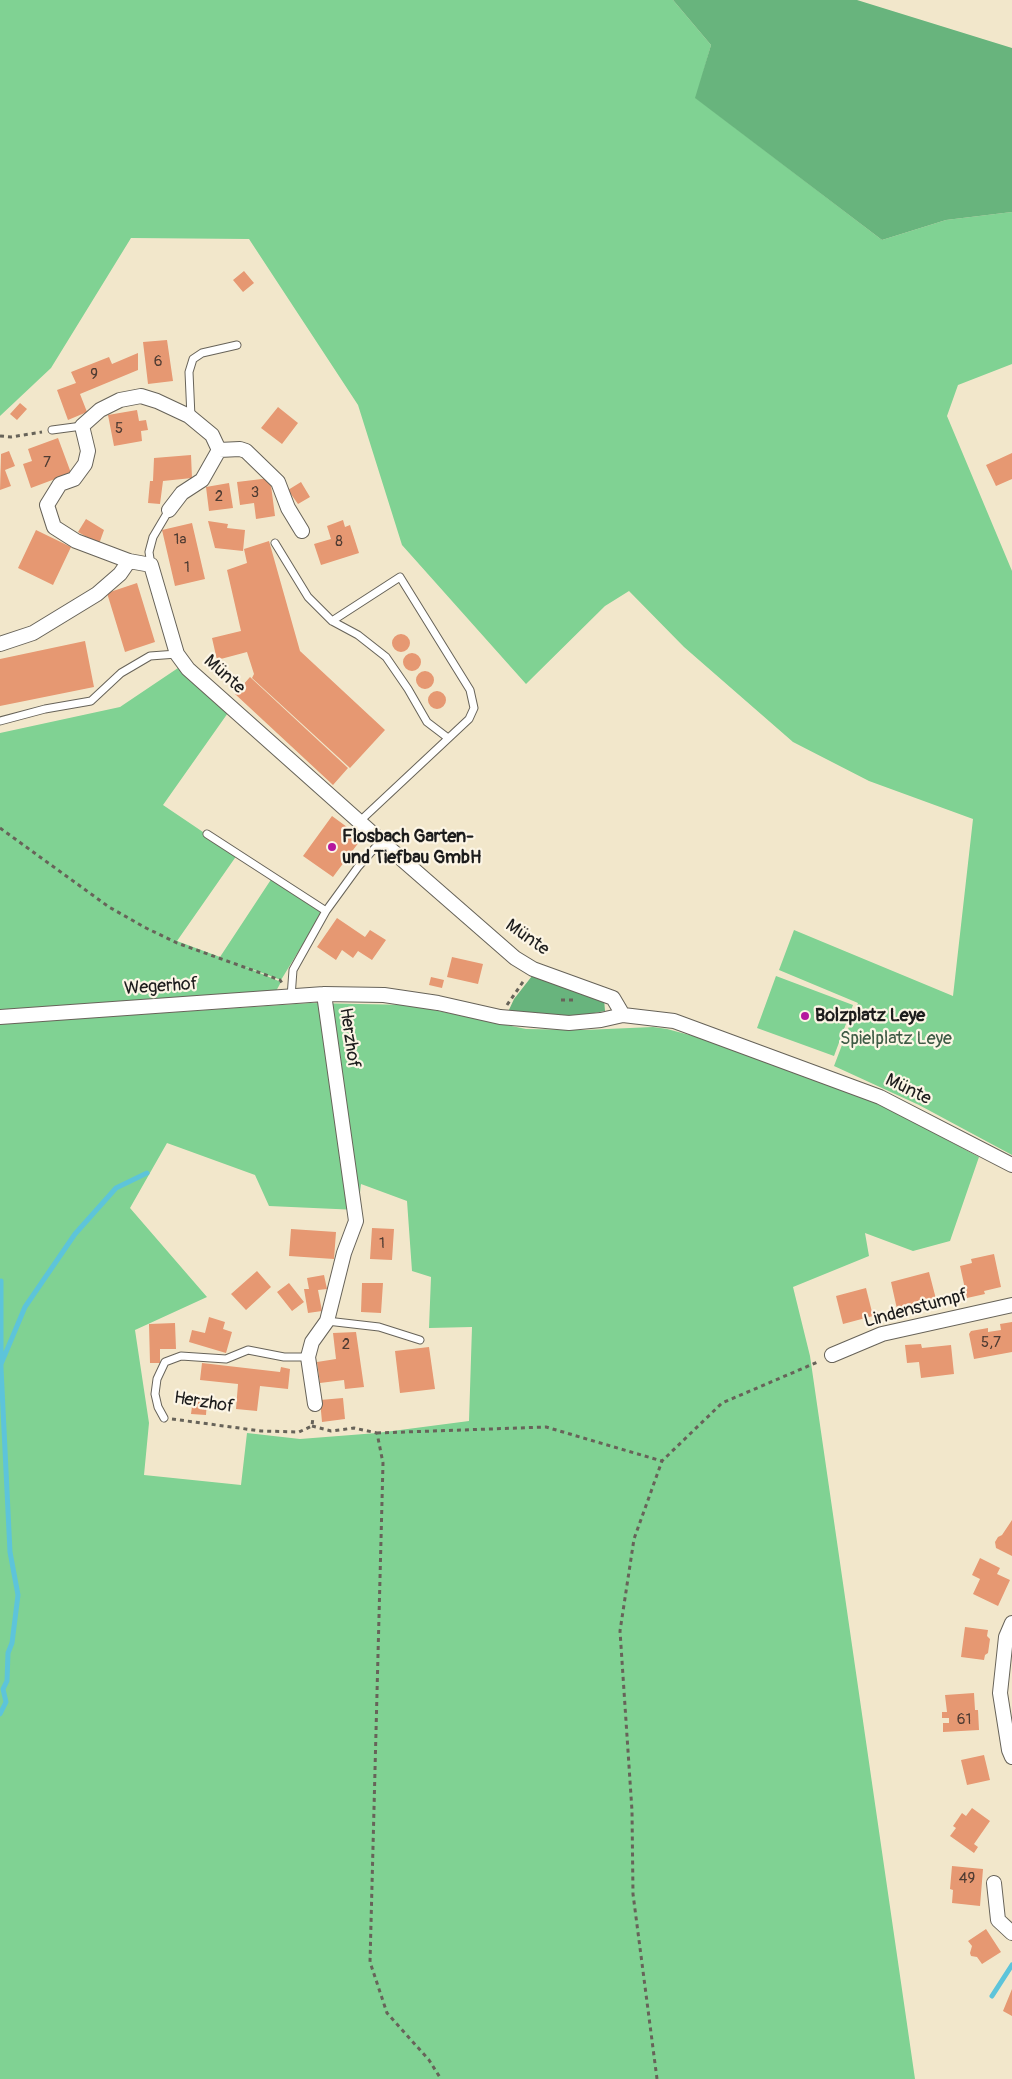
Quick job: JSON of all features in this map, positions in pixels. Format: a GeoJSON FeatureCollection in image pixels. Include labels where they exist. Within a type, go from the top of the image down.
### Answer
{"type":"FeatureCollection","features":[{"type":"Feature","properties":{"kind":"street"},"geometry":{"type":"LineString","coordinates":[[151,565],[129,561],[76,541],[54,527],[47,505],[60,484],[74,479],[84,464],[88,451],[82,426],[100,410],[120,400],[141,396],[157,401],[191,418],[212,435],[220,450],[240,449],[246,451],[278,482],[288,508],[302,531]]}},
{"type":"Feature","properties":{"kind":"street","name":"Münte"},"geometry":{"type":"LineString","coordinates":[[169,510],[182,493],[202,480],[220,450]]}},
{"type":"Feature","properties":{"kind":"street"},"geometry":{"type":"LineString","coordinates":[[0,644],[33,633],[97,594],[120,574],[129,561]]}},
{"type":"Feature","properties":{"kind":"street","name":"Münte"},"geometry":{"type":"LineString","coordinates":[[151,565],[178,654],[188,669],[381,841],[508,951],[532,969],[613,998],[622,1015],[674,1020],[898,1105],[1012,1165]]}},
{"type":"Feature","properties":{"kind":"street","name":"Wegerhof"},"geometry":{"type":"LineString","coordinates":[[0,1017],[324,994],[384,995],[438,1003],[500,1017],[569,1023],[601,1020],[622,1015]]}},
{"type":"Feature","properties":{"kind":"street","name":"Herzhof"},"geometry":{"type":"LineString","coordinates":[[308,1357],[312,1342],[327,1321],[344,1253],[356,1221],[324,994]]}},
{"type":"Feature","properties":{"kind":"street","name":"Lindenstumpf"},"geometry":{"type":"LineString","coordinates":[[832,1355],[882,1334],[1012,1305]]}},
{"type":"Feature","properties":{"kind":"street"},"geometry":{"type":"LineString","coordinates":[[308,1357],[315,1404]]}},
{"type":"Feature","properties":{"kind":"street"},"geometry":{"type":"LineString","coordinates":[[1012,1623],[1006,1637],[1000,1693],[1009,1750],[1012,1757]]}},
{"type":"Feature","properties":{"kind":"street"},"geometry":{"type":"LineString","coordinates":[[994,1883],[998,1920],[1012,1933]]}},
{"type":"Feature","properties":{"kind":"lane"},"geometry":{"type":"LineString","coordinates":[[191,418],[189,372],[194,359],[202,353],[238,345]]}},
{"type":"Feature","properties":{"kind":"lane"},"geometry":{"type":"LineString","coordinates":[[52,430],[82,426]]}},
{"type":"Feature","properties":{"kind":"lane","name":"Münte"},"geometry":{"type":"LineString","coordinates":[[151,565],[149,552],[153,537],[169,510]]}},
{"type":"Feature","properties":{"kind":"lane"},"geometry":{"type":"LineString","coordinates":[[275,543],[308,597],[332,621],[358,635],[386,657],[427,722],[448,738]]}},
{"type":"Feature","properties":{"kind":"lane"},"geometry":{"type":"LineString","coordinates":[[332,621],[400,578],[470,690],[474,708],[469,719],[360,821]]}},
{"type":"Feature","properties":{"kind":"lane"},"geometry":{"type":"LineString","coordinates":[[0,721],[46,709],[91,701],[121,673],[150,656],[178,654]]}},
{"type":"Feature","properties":{"kind":"lane"},"geometry":{"type":"LineString","coordinates":[[207,834],[326,911]]}},
{"type":"Feature","properties":{"kind":"lane"},"geometry":{"type":"LineString","coordinates":[[291,997],[293,970],[326,911],[358,867],[381,841]]}},
{"type":"Feature","properties":{"kind":"lane"},"geometry":{"type":"LineString","coordinates":[[327,1321],[379,1327],[420,1340]]}},
{"type":"Feature","properties":{"kind":"lane","name":"Herzhof"},"geometry":{"type":"LineString","coordinates":[[164,1418],[158,1407],[155,1394],[157,1379],[165,1362],[181,1356],[226,1359],[248,1350],[284,1357],[308,1357]]}},
{"type":"Feature","properties":{"kind":"path"},"geometry":{"type":"LineString","coordinates":[[0,436],[11,437],[52,430]]}},
{"type":"Feature","properties":{"kind":"path"},"geometry":{"type":"LineString","coordinates":[[0,828],[109,907],[177,943],[280,980],[291,997]]}},
{"type":"Feature","properties":{"kind":"path"},"geometry":{"type":"LineString","coordinates":[[500,1017],[510,998],[532,969]]}},
{"type":"Feature","properties":{"kind":"path"},"geometry":{"type":"LineString","coordinates":[[561,1000],[576,1000]]}},
{"type":"Feature","properties":{"kind":"path"},"geometry":{"type":"LineString","coordinates":[[657,2079],[633,1894],[632,1811],[620,1632],[634,1540],[662,1461],[722,1403],[832,1355]]}},
{"type":"Feature","properties":{"kind":"path"},"geometry":{"type":"LineString","coordinates":[[315,1404],[312,1426],[331,1431],[354,1428],[377,1433],[546,1427],[662,1461]]}},
{"type":"Feature","properties":{"kind":"path","name":"Herzhof"},"geometry":{"type":"LineString","coordinates":[[164,1418],[261,1431],[300,1432],[312,1426]]}},
{"type":"Feature","properties":{"kind":"path"},"geometry":{"type":"LineString","coordinates":[[377,1433],[383,1463],[370,1962],[387,2013],[429,2060],[441,2079]]}},
{"type":"Feature","properties":{"kind":"green space","name":"Spielplatz Leye"},"geometry":{"type":"Polygon","coordinates":[[[0,0],[673,0],[711,45],[696,98],[882,240],[946,220],[1012,212],[1012,364],[958,385],[947,416],[1012,571],[1012,1155],[919,1105],[834,1066],[858,1003],[779,970],[794,930],[953,996],[973,819],[869,781],[793,742],[684,647],[629,591],[605,606],[526,684],[402,545],[358,405],[249,239],[131,238],[51,368],[0,416],[0,0]]]}},
{"type":"Feature","properties":{"kind":"green space"},"geometry":{"type":"Polygon","coordinates":[[[673,0],[857,0],[1012,48],[1012,212],[946,220],[882,240],[695,98],[711,45],[673,0]]]}},
{"type":"Feature","properties":{"kind":"green space"},"geometry":{"type":"Polygon","coordinates":[[[178,668],[230,710],[163,805],[237,855],[177,941],[220,957],[272,878],[323,911],[281,980],[241,965],[281,982],[275,993],[0,1010],[0,733],[120,707],[178,668]]]}},
{"type":"Feature","properties":{"kind":"green space"},"geometry":{"type":"Polygon","coordinates":[[[532,976],[604,999],[605,1011],[583,1015],[540,1017],[508,1012],[514,999],[532,976]]]}},
{"type":"Feature","properties":{"kind":"green space","name":"Bolzplatz Leye"},"geometry":{"type":"Polygon","coordinates":[[[776,976],[853,1005],[834,1056],[757,1028],[776,976]]]}},
{"type":"Feature","properties":{"kind":"green space"},"geometry":{"type":"Polygon","coordinates":[[[310,1003],[409,1005],[526,1029],[584,1030],[653,1027],[716,1042],[842,1088],[884,1106],[979,1157],[950,1241],[913,1251],[865,1233],[869,1256],[793,1287],[810,1356],[915,2079],[0,2079],[0,1024],[310,1003]],[[167,1143],[130,1208],[207,1297],[135,1330],[149,1423],[144,1475],[241,1485],[247,1433],[300,1439],[377,1433],[469,1421],[472,1327],[429,1328],[431,1277],[412,1271],[407,1201],[361,1184],[358,1210],[269,1206],[255,1175],[167,1143]]]}},
{"type":"Feature","properties":{"kind":"building"},"geometry":{"type":"Polygon","coordinates":[[[244,271],[254,283],[243,292],[233,280],[244,271]]]}},
{"type":"Feature","properties":{"kind":"building"},"geometry":{"type":"Polygon","coordinates":[[[167,340],[173,381],[148,384],[143,342],[167,340]]]}},
{"type":"Feature","properties":{"kind":"building"},"geometry":{"type":"Polygon","coordinates":[[[138,353],[138,370],[80,394],[87,412],[68,420],[57,390],[76,383],[71,372],[109,357],[112,364],[138,353]]]}},
{"type":"Feature","properties":{"kind":"building"},"geometry":{"type":"Polygon","coordinates":[[[20,403],[27,409],[17,420],[10,414],[20,403]]]}},
{"type":"Feature","properties":{"kind":"building"},"geometry":{"type":"Polygon","coordinates":[[[278,407],[298,423],[282,444],[261,428],[278,407]]]}},
{"type":"Feature","properties":{"kind":"building"},"geometry":{"type":"Polygon","coordinates":[[[137,410],[139,421],[146,420],[148,430],[141,431],[142,441],[114,446],[108,415],[137,410]]]}},
{"type":"Feature","properties":{"kind":"building"},"geometry":{"type":"Polygon","coordinates":[[[58,438],[71,473],[31,488],[23,464],[32,461],[28,449],[58,438]]]}},
{"type":"Feature","properties":{"kind":"building"},"geometry":{"type":"Polygon","coordinates":[[[9,451],[15,466],[5,470],[11,486],[0,490],[1,454],[9,451]]]}},
{"type":"Feature","properties":{"kind":"building"},"geometry":{"type":"Polygon","coordinates":[[[1012,453],[1012,479],[996,486],[986,465],[1012,453]]]}},
{"type":"Feature","properties":{"kind":"building"},"geometry":{"type":"Polygon","coordinates":[[[191,455],[192,478],[163,481],[160,504],[148,503],[150,481],[153,481],[154,458],[191,455]]]}},
{"type":"Feature","properties":{"kind":"building"},"geometry":{"type":"Polygon","coordinates":[[[270,478],[275,516],[256,519],[254,503],[240,505],[237,482],[270,478]]]}},
{"type":"Feature","properties":{"kind":"building"},"geometry":{"type":"Polygon","coordinates":[[[301,482],[310,497],[298,504],[288,490],[301,482]]]}},
{"type":"Feature","properties":{"kind":"building"},"geometry":{"type":"Polygon","coordinates":[[[229,483],[233,508],[209,511],[206,487],[229,483]]]}},
{"type":"Feature","properties":{"kind":"building"},"geometry":{"type":"Polygon","coordinates":[[[86,519],[104,530],[99,544],[78,532],[86,519]]]}},
{"type":"Feature","properties":{"kind":"building"},"geometry":{"type":"Polygon","coordinates":[[[343,520],[345,527],[350,525],[359,553],[321,565],[314,544],[331,539],[327,526],[343,520]]]}},
{"type":"Feature","properties":{"kind":"building"},"geometry":{"type":"Polygon","coordinates":[[[208,521],[228,524],[227,528],[245,530],[243,551],[215,548],[208,521]]]}},
{"type":"Feature","properties":{"kind":"building"},"geometry":{"type":"Polygon","coordinates":[[[192,523],[205,579],[175,586],[162,530],[192,523]]]}},
{"type":"Feature","properties":{"kind":"building"},"geometry":{"type":"Polygon","coordinates":[[[36,530],[71,547],[53,585],[18,568],[36,530]]]}},
{"type":"Feature","properties":{"kind":"building"},"geometry":{"type":"Polygon","coordinates":[[[269,541],[300,651],[385,730],[350,768],[252,678],[254,674],[247,652],[217,660],[212,638],[241,631],[227,570],[247,563],[244,549],[269,541]]]}},
{"type":"Feature","properties":{"kind":"building"},"geometry":{"type":"Polygon","coordinates":[[[137,583],[155,642],[125,652],[107,593],[137,583]]]}},
{"type":"Feature","properties":{"kind":"building"},"geometry":{"type":"Polygon","coordinates":[[[401,634],[407,637],[410,643],[407,649],[401,652],[395,649],[392,643],[395,637],[401,634]]]}},
{"type":"Feature","properties":{"kind":"building"},"geometry":{"type":"Polygon","coordinates":[[[85,641],[94,687],[0,706],[0,659],[85,641]]]}},
{"type":"Feature","properties":{"kind":"building"},"geometry":{"type":"Polygon","coordinates":[[[412,653],[418,656],[421,662],[418,668],[412,671],[406,668],[403,662],[406,656],[412,653]]]}},
{"type":"Feature","properties":{"kind":"building"},"geometry":{"type":"Polygon","coordinates":[[[425,671],[431,674],[434,680],[431,686],[425,689],[419,686],[416,680],[419,674],[425,671]]]}},
{"type":"Feature","properties":{"kind":"building"},"geometry":{"type":"Polygon","coordinates":[[[250,677],[348,768],[333,785],[235,694],[250,677]]]}},
{"type":"Feature","properties":{"kind":"building"},"geometry":{"type":"Polygon","coordinates":[[[437,691],[443,694],[446,700],[443,706],[437,709],[431,706],[428,700],[431,694],[437,691]]]}},
{"type":"Feature","properties":{"kind":"building","name":"Flosbach Garten- und Tiefbau GmbH"},"geometry":{"type":"Polygon","coordinates":[[[332,816],[362,838],[333,877],[303,856],[332,816]]]}},
{"type":"Feature","properties":{"kind":"building"},"geometry":{"type":"Polygon","coordinates":[[[337,918],[365,937],[370,930],[386,940],[372,960],[358,951],[353,958],[342,950],[336,960],[317,947],[337,918]]]}},
{"type":"Feature","properties":{"kind":"building"},"geometry":{"type":"Polygon","coordinates":[[[452,957],[483,964],[478,984],[447,977],[452,957]]]}},
{"type":"Feature","properties":{"kind":"building"},"geometry":{"type":"Polygon","coordinates":[[[431,977],[444,980],[442,988],[429,985],[431,977]]]}},
{"type":"Feature","properties":{"kind":"building"},"geometry":{"type":"Polygon","coordinates":[[[372,1228],[394,1229],[392,1260],[370,1259],[372,1228]]]}},
{"type":"Feature","properties":{"kind":"building"},"geometry":{"type":"Polygon","coordinates":[[[291,1229],[336,1232],[334,1259],[289,1256],[291,1229]]]}},
{"type":"Feature","properties":{"kind":"building"},"geometry":{"type":"Polygon","coordinates":[[[994,1254],[1001,1287],[984,1291],[985,1294],[967,1298],[960,1266],[972,1263],[971,1259],[994,1254]]]}},
{"type":"Feature","properties":{"kind":"building"},"geometry":{"type":"Polygon","coordinates":[[[257,1271],[271,1287],[246,1310],[231,1294],[257,1271]]]}},
{"type":"Feature","properties":{"kind":"building"},"geometry":{"type":"Polygon","coordinates":[[[929,1272],[936,1299],[897,1309],[891,1282],[929,1272]]]}},
{"type":"Feature","properties":{"kind":"building"},"geometry":{"type":"Polygon","coordinates":[[[324,1275],[327,1289],[318,1290],[322,1311],[308,1313],[304,1289],[309,1289],[307,1278],[324,1275]]]}},
{"type":"Feature","properties":{"kind":"building"},"geometry":{"type":"Polygon","coordinates":[[[289,1283],[304,1302],[292,1311],[277,1292],[289,1283]]]}},
{"type":"Feature","properties":{"kind":"building"},"geometry":{"type":"Polygon","coordinates":[[[362,1283],[383,1283],[381,1313],[361,1312],[362,1283]]]}},
{"type":"Feature","properties":{"kind":"building"},"geometry":{"type":"Polygon","coordinates":[[[866,1288],[873,1316],[843,1324],[836,1296],[866,1288]]]}},
{"type":"Feature","properties":{"kind":"building"},"geometry":{"type":"Polygon","coordinates":[[[209,1317],[225,1322],[223,1329],[232,1332],[226,1353],[189,1342],[192,1330],[205,1333],[209,1317]]]}},
{"type":"Feature","properties":{"kind":"building"},"geometry":{"type":"Polygon","coordinates":[[[1012,1322],[1012,1352],[974,1359],[969,1334],[971,1331],[988,1328],[988,1332],[1001,1330],[1000,1324],[1012,1322]]]}},
{"type":"Feature","properties":{"kind":"building"},"geometry":{"type":"Polygon","coordinates":[[[175,1323],[176,1349],[160,1349],[160,1363],[150,1363],[149,1324],[175,1323]]]}},
{"type":"Feature","properties":{"kind":"building"},"geometry":{"type":"Polygon","coordinates":[[[356,1332],[364,1387],[345,1389],[344,1380],[320,1383],[317,1362],[336,1359],[333,1333],[356,1332]]]}},
{"type":"Feature","properties":{"kind":"building"},"geometry":{"type":"Polygon","coordinates":[[[921,1344],[922,1348],[951,1345],[954,1374],[921,1378],[919,1362],[907,1363],[905,1345],[921,1344]]]}},
{"type":"Feature","properties":{"kind":"building"},"geometry":{"type":"Polygon","coordinates":[[[429,1347],[435,1389],[400,1393],[395,1351],[429,1347]]]}},
{"type":"Feature","properties":{"kind":"building"},"geometry":{"type":"Polygon","coordinates":[[[202,1363],[280,1372],[281,1367],[290,1369],[288,1389],[260,1386],[257,1411],[236,1409],[238,1384],[200,1380],[202,1363]]]}},
{"type":"Feature","properties":{"kind":"building"},"geometry":{"type":"Polygon","coordinates":[[[343,1398],[345,1419],[322,1422],[320,1400],[343,1398]]]}},
{"type":"Feature","properties":{"kind":"building"},"geometry":{"type":"Polygon","coordinates":[[[193,1399],[207,1400],[206,1415],[191,1414],[193,1399]]]}},
{"type":"Feature","properties":{"kind":"building"},"geometry":{"type":"Polygon","coordinates":[[[1012,1520],[1012,1556],[996,1548],[995,1542],[1012,1520]]]}},
{"type":"Feature","properties":{"kind":"building"},"geometry":{"type":"Polygon","coordinates":[[[980,1558],[1000,1568],[997,1574],[1010,1580],[998,1606],[973,1594],[980,1579],[972,1575],[980,1558]]]}},
{"type":"Feature","properties":{"kind":"building"},"geometry":{"type":"Polygon","coordinates":[[[965,1627],[988,1630],[987,1636],[990,1639],[988,1653],[985,1655],[984,1660],[961,1657],[965,1627]]]}},
{"type":"Feature","properties":{"kind":"building"},"geometry":{"type":"Polygon","coordinates":[[[974,1693],[975,1710],[978,1710],[979,1730],[943,1732],[943,1723],[949,1723],[949,1718],[942,1718],[942,1712],[947,1712],[945,1695],[974,1693]]]}},
{"type":"Feature","properties":{"kind":"building"},"geometry":{"type":"Polygon","coordinates":[[[984,1755],[990,1780],[967,1785],[961,1760],[984,1755]]]}},
{"type":"Feature","properties":{"kind":"building"},"geometry":{"type":"Polygon","coordinates":[[[972,1808],[990,1821],[974,1844],[978,1847],[974,1853],[950,1836],[956,1828],[953,1826],[962,1813],[966,1816],[972,1808]]]}},
{"type":"Feature","properties":{"kind":"building"},"geometry":{"type":"Polygon","coordinates":[[[952,1866],[983,1869],[980,1906],[952,1903],[953,1890],[950,1889],[952,1866]]]}},
{"type":"Feature","properties":{"kind":"building"},"geometry":{"type":"Polygon","coordinates":[[[986,1929],[1001,1952],[982,1964],[977,1957],[971,1956],[972,1946],[968,1941],[986,1929]]]}},
{"type":"Feature","properties":{"kind":"building"},"geometry":{"type":"Polygon","coordinates":[[[1012,1989],[1012,2016],[1003,2011],[1012,1989]]]}},
{"type":"Feature","properties":{"kind":"waterway"},"geometry":{"type":"LineString","coordinates":[[1,1364],[25,1307],[75,1234],[116,1188],[147,1173]]}},
{"type":"Feature","properties":{"kind":"waterway"},"geometry":{"type":"LineString","coordinates":[[0,1714],[6,1702],[3,1689],[7,1681],[8,1653],[12,1643],[18,1595],[10,1552],[1,1368],[1,1281]]}},
{"type":"Feature","properties":{"kind":"waterway"},"geometry":{"type":"LineString","coordinates":[[992,1996],[1012,1965]]}},
{"type":"Feature","properties":{"kind":"place","name":"Flosbach Garten- und Tiefbau GmbH"},"geometry":{"type":"Point","coordinates":[332,847]}},
{"type":"Feature","properties":{"kind":"place","name":"Bolzplatz Leye"},"geometry":{"type":"Point","coordinates":[805,1016]}}]}
